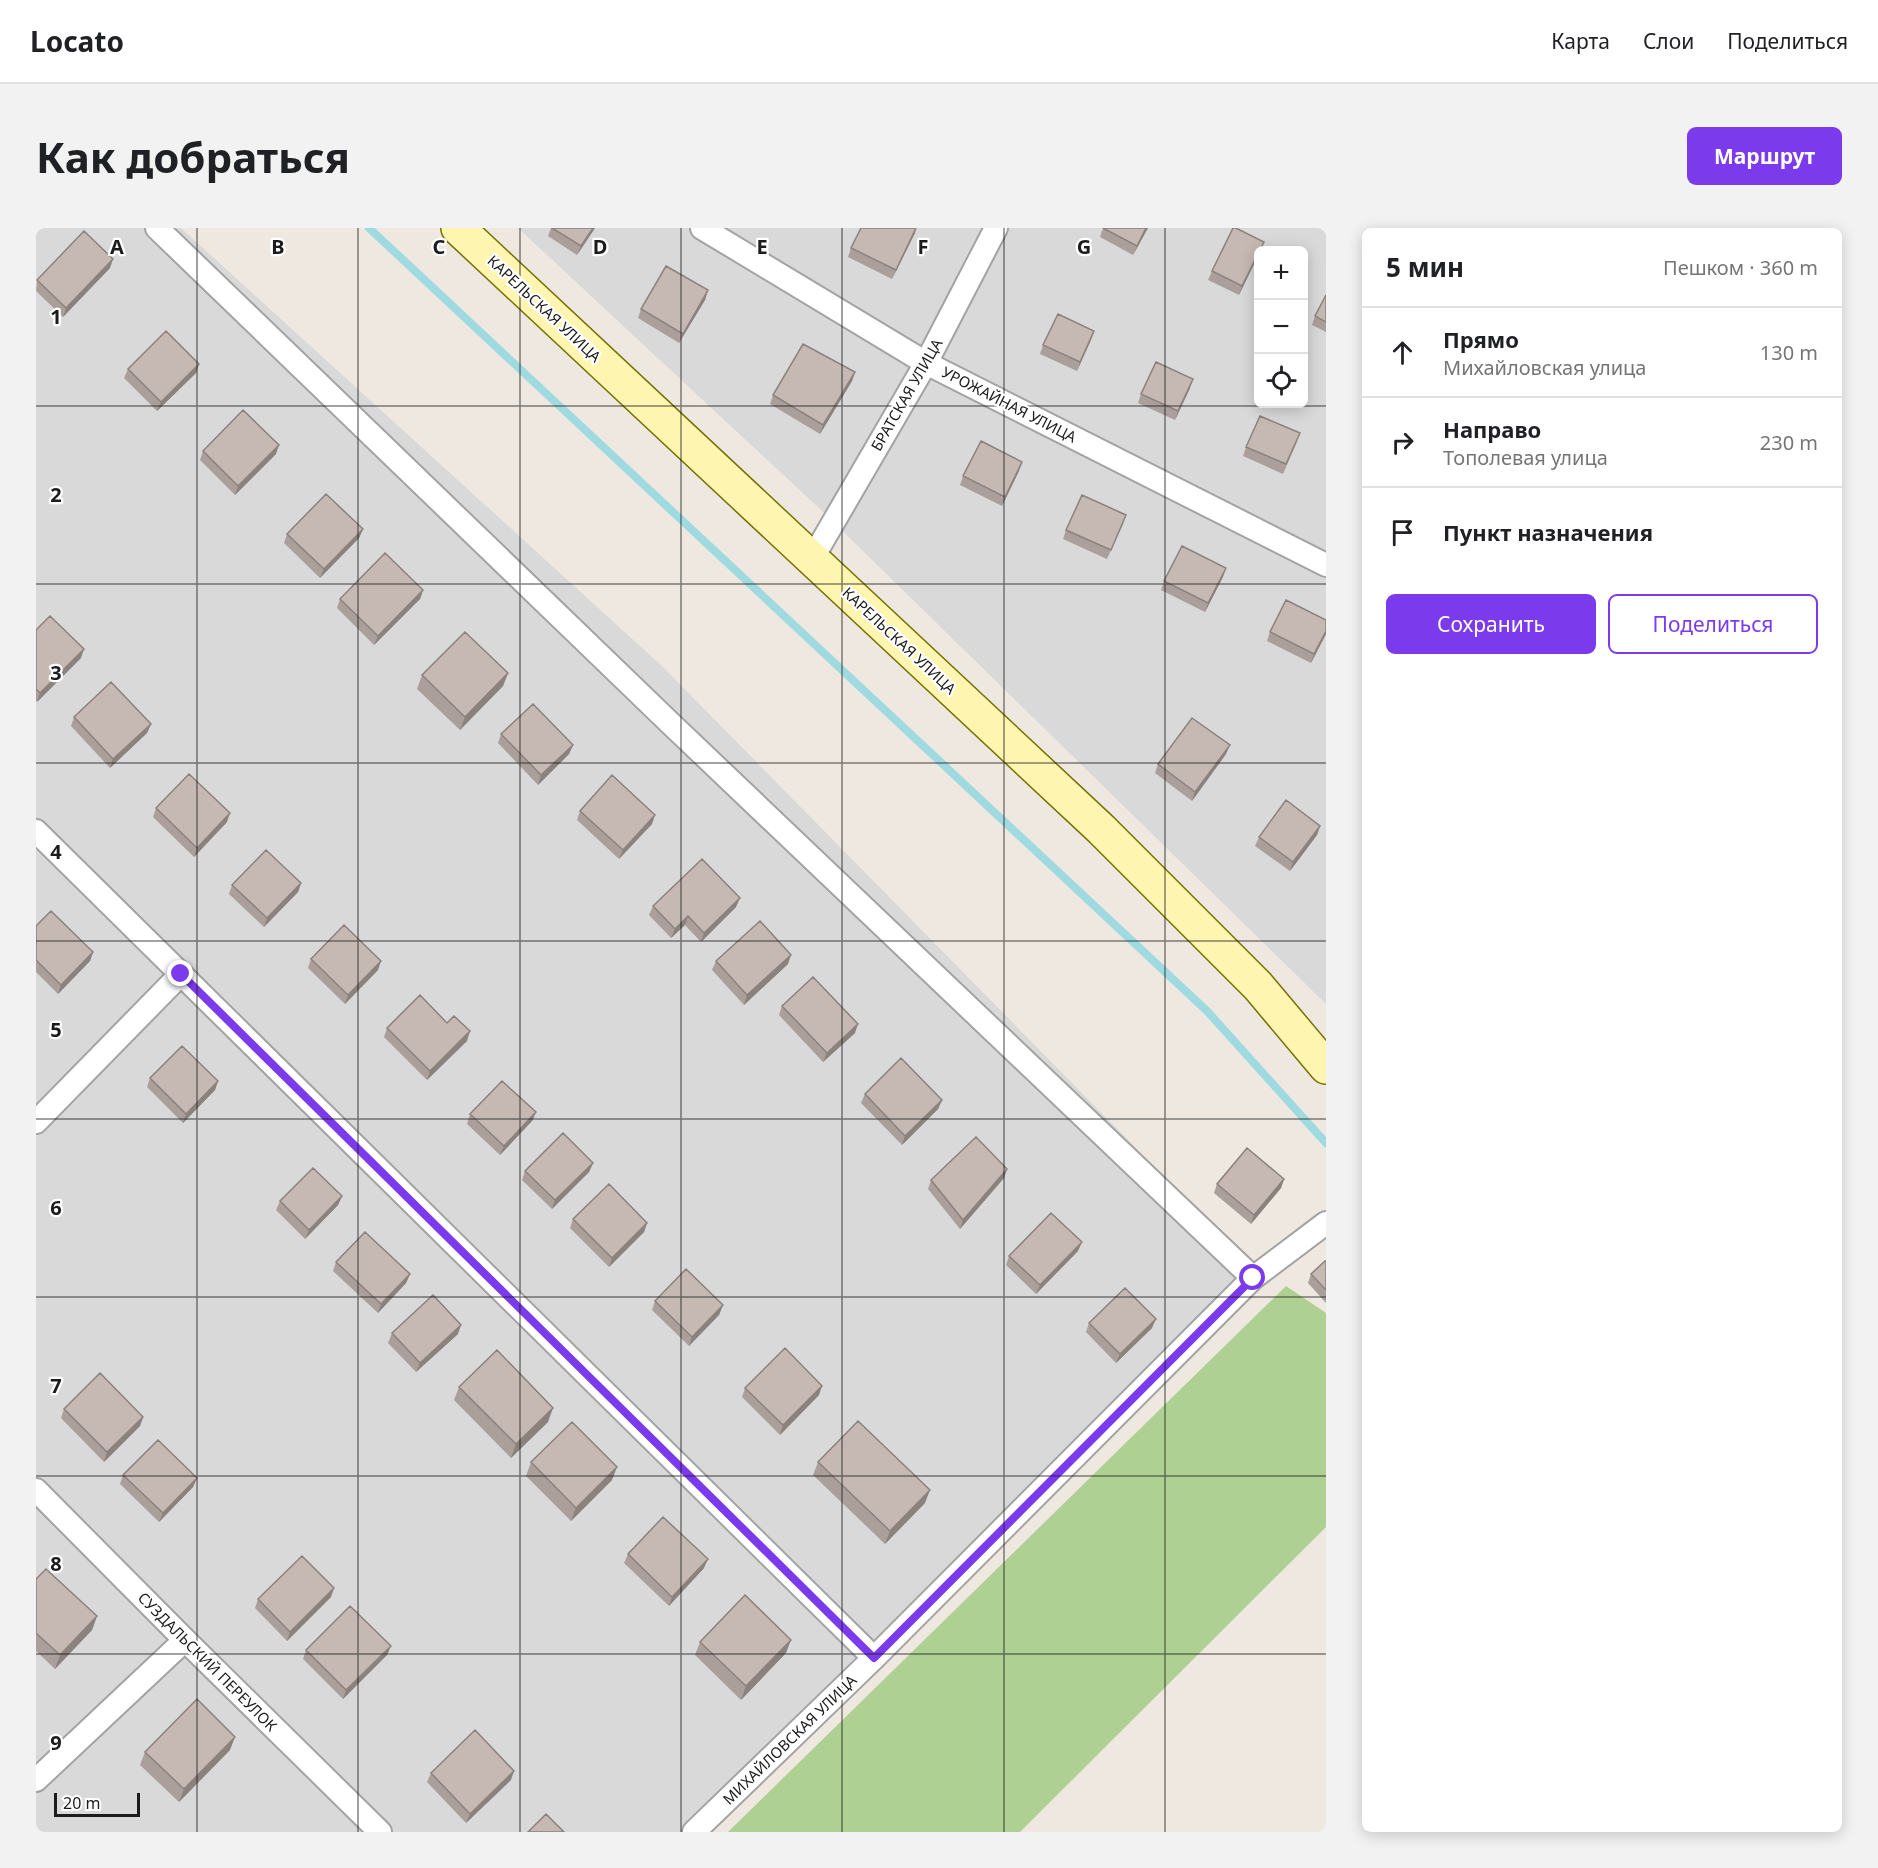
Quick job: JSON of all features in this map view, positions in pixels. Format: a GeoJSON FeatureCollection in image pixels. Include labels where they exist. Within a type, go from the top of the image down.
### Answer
{"type":"FeatureCollection","features":[{"type":"Feature","properties":{"kind":"main road","name":"КАРЕЛЬСКАЯ УЛИЦА"},"geometry":{"type":"LineString","coordinates":[[458,228],[1109,837],[1258,987],[1326,1067]]}},
{"type":"Feature","properties":{"kind":"street"},"geometry":{"type":"LineString","coordinates":[[157,228],[678,731],[1253,1278]]}},
{"type":"Feature","properties":{"kind":"street","name":"УРОЖАЙНАЯ УЛИЦА"},"geometry":{"type":"LineString","coordinates":[[702,228],[926,363],[1326,565]]}},
{"type":"Feature","properties":{"kind":"street","name":"БРАТСКАЯ УЛИЦА"},"geometry":{"type":"LineString","coordinates":[[812,559],[926,363],[996,228]]}},
{"type":"Feature","properties":{"kind":"street"},"geometry":{"type":"LineString","coordinates":[[36,831],[874,1658]]}},
{"type":"Feature","properties":{"kind":"street"},"geometry":{"type":"LineString","coordinates":[[36,1122],[181,974]]}},
{"type":"Feature","properties":{"kind":"street","name":"МИХАЙЛОВСКАЯ УЛИЦА"},"geometry":{"type":"LineString","coordinates":[[694,1832],[874,1658],[1253,1278],[1326,1223]]}},
{"type":"Feature","properties":{"kind":"street","name":"СУЗДАЛЬСКИЙ ПЕРЕУЛОК"},"geometry":{"type":"LineString","coordinates":[[36,1490],[380,1832]]}},
{"type":"Feature","properties":{"kind":"street"},"geometry":{"type":"LineString","coordinates":[[36,1780],[185,1640]]}},
{"type":"Feature","properties":{"kind":"shaded area"},"geometry":{"type":"Polygon","coordinates":[[[36,228],[181,228],[663,667],[1263,1277],[688,1832],[36,1832],[36,228]]]}},
{"type":"Feature","properties":{"kind":"shaded area"},"geometry":{"type":"Polygon","coordinates":[[[518,228],[1326,228],[1326,1004],[821,510],[518,228]]]}},
{"type":"Feature","properties":{"kind":"green space"},"geometry":{"type":"Polygon","coordinates":[[[1286,1286],[1326,1313],[1326,1527],[1020,1832],[728,1832],[1286,1286]]]}},
{"type":"Feature","properties":{"kind":"building"},"geometry":{"type":"Polygon","coordinates":[[[552,228],[593,228],[581,246],[552,228]]]}},
{"type":"Feature","properties":{"kind":"building"},"geometry":{"type":"Polygon","coordinates":[[[861,228],[916,228],[896,270],[851,248],[861,228]]]}},
{"type":"Feature","properties":{"kind":"building"},"geometry":{"type":"Polygon","coordinates":[[[1103,228],[1146,228],[1137,246],[1103,228]]]}},
{"type":"Feature","properties":{"kind":"building"},"geometry":{"type":"Polygon","coordinates":[[[1233,228],[1264,242],[1262,246],[1254,246],[1254,262],[1242,286],[1212,271],[1233,228]]]}},
{"type":"Feature","properties":{"kind":"building"},"geometry":{"type":"Polygon","coordinates":[[[84,231],[113,259],[66,308],[37,280],[84,231]]]}},
{"type":"Feature","properties":{"kind":"building"},"geometry":{"type":"Polygon","coordinates":[[[666,266],[708,290],[683,334],[641,309],[666,266]]]}},
{"type":"Feature","properties":{"kind":"building"},"geometry":{"type":"Polygon","coordinates":[[[1326,295],[1326,322],[1315,316],[1326,295]]]}},
{"type":"Feature","properties":{"kind":"building"},"geometry":{"type":"Polygon","coordinates":[[[1058,314],[1094,331],[1080,362],[1043,345],[1058,314]]]}},
{"type":"Feature","properties":{"kind":"building"},"geometry":{"type":"Polygon","coordinates":[[[166,331],[199,364],[161,402],[128,369],[166,331]]]}},
{"type":"Feature","properties":{"kind":"building"},"geometry":{"type":"Polygon","coordinates":[[[803,344],[855,372],[823,425],[773,395],[803,344]]]}},
{"type":"Feature","properties":{"kind":"building"},"geometry":{"type":"Polygon","coordinates":[[[1156,362],[1193,379],[1178,411],[1141,394],[1156,362]]]}},
{"type":"Feature","properties":{"kind":"building"},"geometry":{"type":"Polygon","coordinates":[[[243,410],[279,445],[238,486],[203,451],[243,410]]]}},
{"type":"Feature","properties":{"kind":"building"},"geometry":{"type":"Polygon","coordinates":[[[1260,416],[1300,433],[1286,464],[1246,447],[1260,416]]]}},
{"type":"Feature","properties":{"kind":"building"},"geometry":{"type":"Polygon","coordinates":[[[981,441],[1022,462],[1005,497],[963,476],[981,441]]]}},
{"type":"Feature","properties":{"kind":"building"},"geometry":{"type":"Polygon","coordinates":[[[326,494],[363,529],[324,569],[287,534],[326,494]]]}},
{"type":"Feature","properties":{"kind":"building"},"geometry":{"type":"Polygon","coordinates":[[[1082,495],[1126,515],[1111,550],[1066,530],[1082,495]]]}},
{"type":"Feature","properties":{"kind":"building"},"geometry":{"type":"Polygon","coordinates":[[[1182,546],[1226,568],[1208,603],[1164,581],[1182,546]]]}},
{"type":"Feature","properties":{"kind":"building"},"geometry":{"type":"Polygon","coordinates":[[[385,553],[423,590],[378,636],[340,599],[385,553]]]}},
{"type":"Feature","properties":{"kind":"building"},"geometry":{"type":"Polygon","coordinates":[[[1286,600],[1326,620],[1326,631],[1314,654],[1270,632],[1286,600]]]}},
{"type":"Feature","properties":{"kind":"building"},"geometry":{"type":"Polygon","coordinates":[[[50,616],[84,649],[40,693],[36,689],[36,630],[50,616]]]}},
{"type":"Feature","properties":{"kind":"building"},"geometry":{"type":"Polygon","coordinates":[[[465,632],[508,673],[465,717],[422,675],[465,632]]]}},
{"type":"Feature","properties":{"kind":"building"},"geometry":{"type":"Polygon","coordinates":[[[111,682],[151,724],[113,759],[74,717],[111,682]]]}},
{"type":"Feature","properties":{"kind":"building"},"geometry":{"type":"Polygon","coordinates":[[[533,704],[573,745],[541,775],[501,734],[533,704]]]}},
{"type":"Feature","properties":{"kind":"building"},"geometry":{"type":"Polygon","coordinates":[[[1192,718],[1230,745],[1195,792],[1158,764],[1192,718]]]}},
{"type":"Feature","properties":{"kind":"building"},"geometry":{"type":"Polygon","coordinates":[[[189,774],[230,813],[197,848],[156,808],[189,774]]]}},
{"type":"Feature","properties":{"kind":"building"},"geometry":{"type":"Polygon","coordinates":[[[612,775],[655,815],[623,850],[580,811],[612,775]]]}},
{"type":"Feature","properties":{"kind":"building"},"geometry":{"type":"Polygon","coordinates":[[[1286,800],[1320,826],[1293,862],[1259,837],[1286,800]]]}},
{"type":"Feature","properties":{"kind":"building"},"geometry":{"type":"Polygon","coordinates":[[[266,850],[301,883],[267,918],[232,885],[266,850]]]}},
{"type":"Feature","properties":{"kind":"building"},"geometry":{"type":"Polygon","coordinates":[[[702,859],[740,898],[704,933],[688,916],[675,929],[653,906],[702,859]]]}},
{"type":"Feature","properties":{"kind":"building"},"geometry":{"type":"Polygon","coordinates":[[[51,911],[93,952],[61,985],[36,960],[36,926],[51,911]]]}},
{"type":"Feature","properties":{"kind":"building"},"geometry":{"type":"Polygon","coordinates":[[[760,921],[791,955],[747,995],[716,961],[760,921]]]}},
{"type":"Feature","properties":{"kind":"building"},"geometry":{"type":"Polygon","coordinates":[[[344,925],[381,961],[348,995],[311,959],[344,925]]]}},
{"type":"Feature","properties":{"kind":"building"},"geometry":{"type":"Polygon","coordinates":[[[813,977],[858,1024],[827,1053],[782,1006],[813,977]]]}},
{"type":"Feature","properties":{"kind":"building"},"geometry":{"type":"Polygon","coordinates":[[[420,995],[447,1023],[454,1016],[470,1031],[430,1071],[387,1028],[420,995]]]}},
{"type":"Feature","properties":{"kind":"building"},"geometry":{"type":"Polygon","coordinates":[[[182,1046],[218,1081],[186,1114],[150,1078],[182,1046]]]}},
{"type":"Feature","properties":{"kind":"building"},"geometry":{"type":"Polygon","coordinates":[[[901,1058],[942,1100],[905,1136],[865,1094],[901,1058]]]}},
{"type":"Feature","properties":{"kind":"building"},"geometry":{"type":"Polygon","coordinates":[[[502,1081],[536,1112],[504,1146],[470,1114],[502,1081]]]}},
{"type":"Feature","properties":{"kind":"building"},"geometry":{"type":"Polygon","coordinates":[[[563,1133],[593,1163],[555,1200],[525,1171],[563,1133]]]}},
{"type":"Feature","properties":{"kind":"building"},"geometry":{"type":"Polygon","coordinates":[[[976,1137],[1007,1169],[963,1220],[931,1180],[976,1137]]]}},
{"type":"Feature","properties":{"kind":"building"},"geometry":{"type":"Polygon","coordinates":[[[1247,1148],[1284,1179],[1254,1215],[1217,1184],[1247,1148]]]}},
{"type":"Feature","properties":{"kind":"building"},"geometry":{"type":"Polygon","coordinates":[[[313,1168],[342,1196],[309,1230],[280,1201],[313,1168]]]}},
{"type":"Feature","properties":{"kind":"building"},"geometry":{"type":"Polygon","coordinates":[[[609,1184],[647,1223],[612,1258],[573,1219],[609,1184]]]}},
{"type":"Feature","properties":{"kind":"building"},"geometry":{"type":"Polygon","coordinates":[[[1051,1213],[1082,1242],[1040,1285],[1009,1256],[1051,1213]]]}},
{"type":"Feature","properties":{"kind":"building"},"geometry":{"type":"Polygon","coordinates":[[[365,1232],[410,1274],[381,1304],[336,1262],[365,1232]]]}},
{"type":"Feature","properties":{"kind":"building"},"geometry":{"type":"Polygon","coordinates":[[[1326,1261],[1326,1290],[1311,1274],[1326,1261]]]}},
{"type":"Feature","properties":{"kind":"building"},"geometry":{"type":"Polygon","coordinates":[[[686,1269],[723,1305],[692,1337],[655,1301],[686,1269]]]}},
{"type":"Feature","properties":{"kind":"building"},"geometry":{"type":"Polygon","coordinates":[[[1125,1288],[1156,1319],[1120,1354],[1089,1323],[1125,1288]]]}},
{"type":"Feature","properties":{"kind":"building"},"geometry":{"type":"Polygon","coordinates":[[[433,1295],[461,1325],[420,1363],[392,1333],[433,1295]]]}},
{"type":"Feature","properties":{"kind":"building"},"geometry":{"type":"Polygon","coordinates":[[[785,1348],[822,1386],[783,1425],[745,1388],[785,1348]]]}},
{"type":"Feature","properties":{"kind":"building"},"geometry":{"type":"Polygon","coordinates":[[[497,1350],[553,1408],[516,1444],[459,1387],[497,1350]]]}},
{"type":"Feature","properties":{"kind":"building"},"geometry":{"type":"Polygon","coordinates":[[[100,1373],[143,1417],[107,1452],[64,1409],[100,1373]]]}},
{"type":"Feature","properties":{"kind":"building"},"geometry":{"type":"Polygon","coordinates":[[[858,1421],[930,1490],[890,1531],[818,1462],[858,1421]]]}},
{"type":"Feature","properties":{"kind":"building"},"geometry":{"type":"Polygon","coordinates":[[[572,1422],[617,1467],[576,1508],[531,1462],[572,1422]]]}},
{"type":"Feature","properties":{"kind":"building"},"geometry":{"type":"Polygon","coordinates":[[[158,1440],[197,1478],[163,1513],[123,1475],[158,1440]]]}},
{"type":"Feature","properties":{"kind":"building"},"geometry":{"type":"Polygon","coordinates":[[[663,1517],[708,1559],[672,1597],[628,1554],[663,1517]]]}},
{"type":"Feature","properties":{"kind":"building"},"geometry":{"type":"Polygon","coordinates":[[[302,1556],[334,1588],[290,1632],[258,1599],[302,1556]]]}},
{"type":"Feature","properties":{"kind":"building"},"geometry":{"type":"Polygon","coordinates":[[[46,1569],[97,1616],[60,1655],[36,1633],[36,1579],[46,1569]]]}},
{"type":"Feature","properties":{"kind":"building"},"geometry":{"type":"Polygon","coordinates":[[[745,1595],[791,1640],[746,1686],[700,1642],[745,1595]]]}},
{"type":"Feature","properties":{"kind":"building"},"geometry":{"type":"Polygon","coordinates":[[[350,1606],[391,1646],[346,1690],[306,1650],[350,1606]]]}},
{"type":"Feature","properties":{"kind":"building"},"geometry":{"type":"Polygon","coordinates":[[[197,1699],[235,1737],[184,1789],[145,1752],[197,1699]]]}},
{"type":"Feature","properties":{"kind":"building"},"geometry":{"type":"Polygon","coordinates":[[[475,1730],[514,1771],[470,1814],[431,1773],[475,1730]]]}},
{"type":"Feature","properties":{"kind":"building"},"geometry":{"type":"Polygon","coordinates":[[[546,1814],[564,1832],[528,1832],[546,1814]]]}},
{"type":"Feature","properties":{"kind":"waterway"},"geometry":{"type":"LineString","coordinates":[[369,228],[1207,1011],[1326,1143]]}},
{"type":"Feature","properties":{"kind":"route"},"geometry":{"type":"LineString","coordinates":[[181,974],[874,1658],[1253,1278]]}}]}
